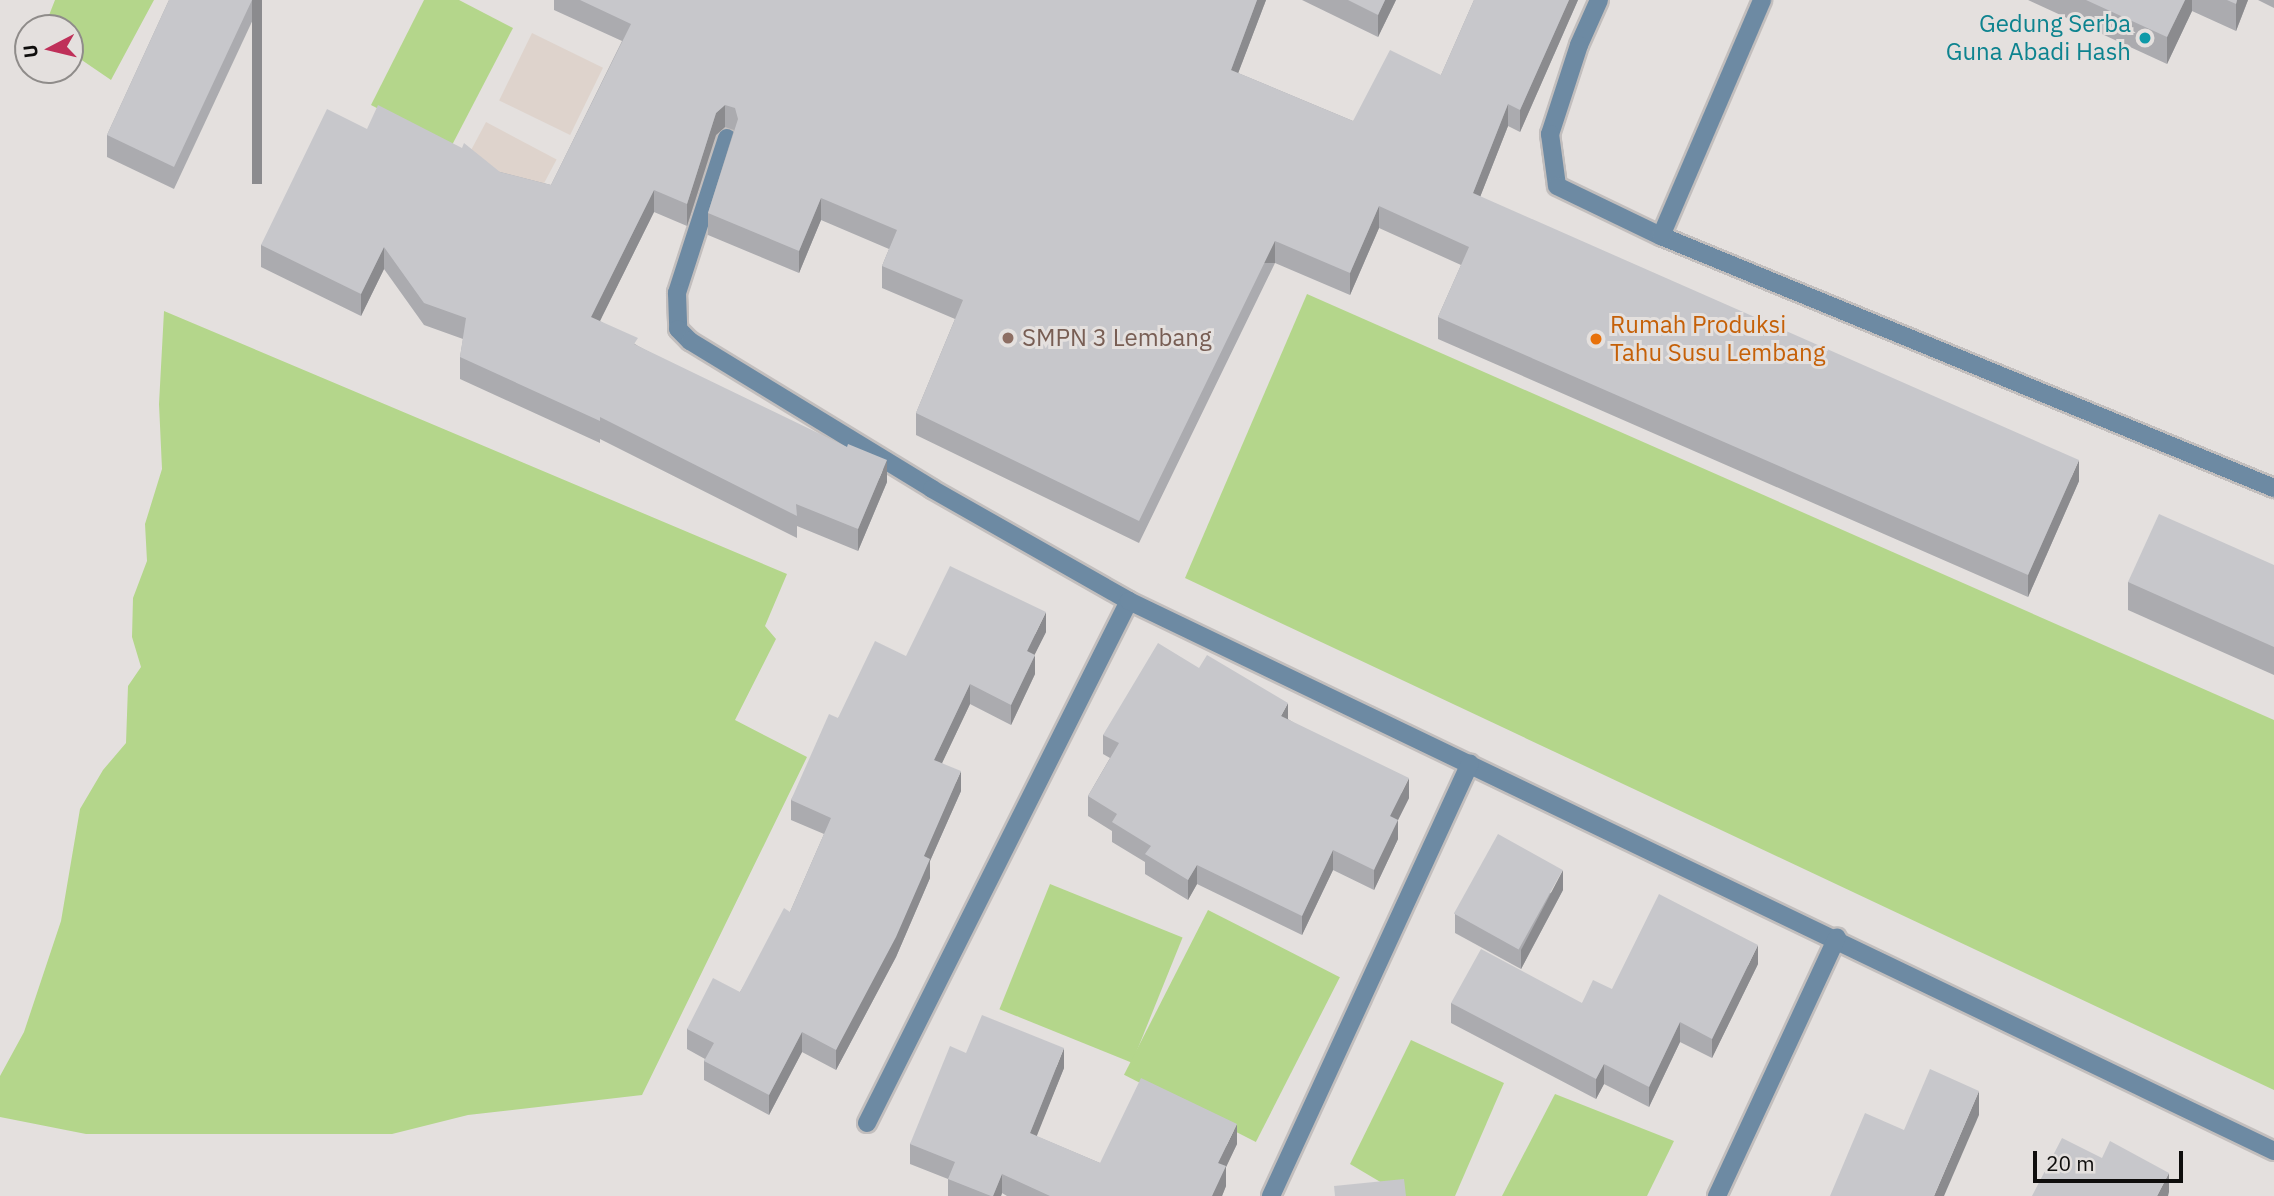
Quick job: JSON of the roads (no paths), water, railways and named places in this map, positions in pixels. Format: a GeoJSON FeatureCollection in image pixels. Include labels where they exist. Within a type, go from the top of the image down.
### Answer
{"type":"FeatureCollection","features":[{"type":"Feature","properties":{"kind":"street"},"geometry":{"type":"LineString","coordinates":[[1599,0],[1579,45],[1550,134],[1557,186],[1661,236],[2274,488]]}},
{"type":"Feature","properties":{"kind":"street"},"geometry":{"type":"LineString","coordinates":[[1661,236],[1762,0]]}},
{"type":"Feature","properties":{"kind":"street"},"geometry":{"type":"LineString","coordinates":[[727,138],[677,293],[678,329],[690,341],[932,489],[1129,601],[1837,938],[2274,1152]]}},
{"type":"Feature","properties":{"kind":"street"},"geometry":{"type":"LineString","coordinates":[[867,1123],[1129,601]]}},
{"type":"Feature","properties":{"kind":"street"},"geometry":{"type":"LineString","coordinates":[[1271,1196],[1470,764]]}},
{"type":"Feature","properties":{"kind":"street"},"geometry":{"type":"LineString","coordinates":[[1717,1196],[1837,938]]}},
{"type":"Feature","properties":{"kind":"place","name":"Gedung Serba Guna Abadi Hash"},"geometry":{"type":"Point","coordinates":[2145,38]}},
{"type":"Feature","properties":{"kind":"place","name":"SMPN 3 Lembang"},"geometry":{"type":"Point","coordinates":[1008,338]}},
{"type":"Feature","properties":{"kind":"place","name":"Rumah Produksi Tahu Susu Lembang"},"geometry":{"type":"Point","coordinates":[1596,339]}}]}
